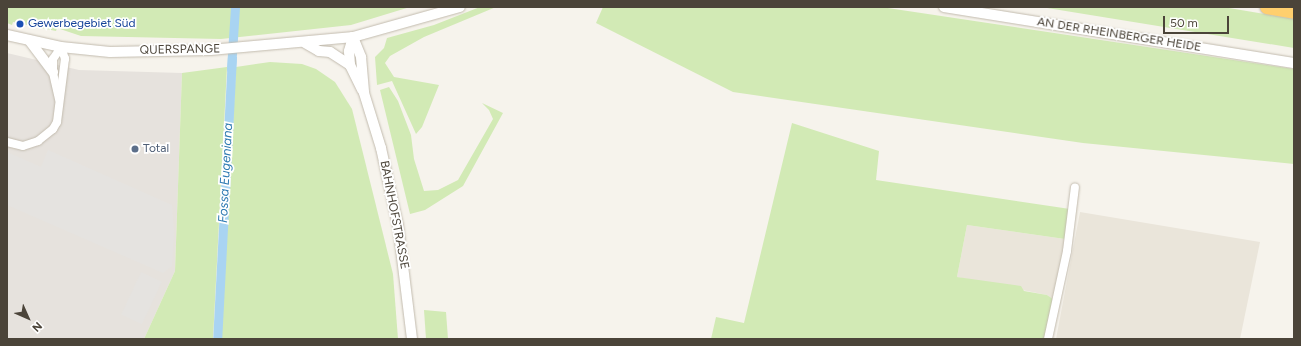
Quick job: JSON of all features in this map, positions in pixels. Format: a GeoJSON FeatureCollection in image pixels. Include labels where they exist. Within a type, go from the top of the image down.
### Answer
{"type":"FeatureCollection","features":[{"type":"Feature","properties":{"kind":"highway"},"geometry":{"type":"LineString","coordinates":[[1267,7],[1294,12]]}},
{"type":"Feature","properties":{"kind":"street"},"geometry":{"type":"LineString","coordinates":[[353,38],[460,7]]}},
{"type":"Feature","properties":{"kind":"street","name":"AN DER RHEINBERGER HEIDE"},"geometry":{"type":"LineString","coordinates":[[944,7],[1294,63]]}},
{"type":"Feature","properties":{"kind":"street","name":"QUERSPANGE"},"geometry":{"type":"LineString","coordinates":[[7,35],[61,47],[110,52],[251,48],[353,38]]}},
{"type":"Feature","properties":{"kind":"street","name":"BAHNHOFSTRASSE"},"geometry":{"type":"LineString","coordinates":[[353,38],[349,51],[350,65],[364,93],[381,148],[398,225],[412,339]]}},
{"type":"Feature","properties":{"kind":"street","name":"BAHNHOFSTRASSE"},"geometry":{"type":"LineString","coordinates":[[353,38],[361,57],[364,93]]}},
{"type":"Feature","properties":{"kind":"street"},"geometry":{"type":"LineString","coordinates":[[29,40],[53,72]]}},
{"type":"Feature","properties":{"kind":"street"},"geometry":{"type":"LineString","coordinates":[[305,43],[319,51],[330,52],[350,65]]}},
{"type":"Feature","properties":{"kind":"street"},"geometry":{"type":"LineString","coordinates":[[61,47],[53,59],[53,72],[61,107]]}},
{"type":"Feature","properties":{"kind":"street"},"geometry":{"type":"LineString","coordinates":[[7,142],[23,146],[38,141],[53,129],[61,107],[65,59],[61,47]]}},
{"type":"Feature","properties":{"kind":"street"},"geometry":{"type":"LineString","coordinates":[[1048,339],[1067,251],[1075,187]]}},
{"type":"Feature","properties":{"kind":"shaded area"},"geometry":{"type":"Polygon","coordinates":[[[7,53],[79,70],[182,73],[175,271],[144,339],[7,339],[7,53]]]}},
{"type":"Feature","properties":{"kind":"shaded area"},"geometry":{"type":"Polygon","coordinates":[[[48,150],[172,205],[174,232],[172,266],[163,273],[7,205],[7,152],[41,167],[48,150]]]}},
{"type":"Feature","properties":{"kind":"shaded area"},"geometry":{"type":"Polygon","coordinates":[[[1080,212],[1260,242],[1240,339],[1056,339],[1080,212]]]}},
{"type":"Feature","properties":{"kind":"shaded area"},"geometry":{"type":"Polygon","coordinates":[[[967,225],[1065,239],[1053,299],[1047,295],[957,277],[967,225]]]}},
{"type":"Feature","properties":{"kind":"shaded area"},"geometry":{"type":"Polygon","coordinates":[[[141,272],[162,282],[142,324],[121,315],[141,272]]]}},
{"type":"Feature","properties":{"kind":"green space"},"geometry":{"type":"Polygon","coordinates":[[[7,7],[410,7],[351,25],[221,39],[81,36],[57,28],[56,31],[13,22],[12,25],[7,23],[7,7]]]}},
{"type":"Feature","properties":{"kind":"green space"},"geometry":{"type":"Polygon","coordinates":[[[480,7],[496,7],[424,37],[390,56],[385,63],[394,77],[439,85],[422,127],[416,134],[392,81],[377,85],[375,57],[384,48],[387,38],[434,25],[480,7]]]}},
{"type":"Feature","properties":{"kind":"green space"},"geometry":{"type":"Polygon","coordinates":[[[603,7],[881,7],[1294,69],[1294,164],[1083,143],[733,92],[596,23],[603,7]]]}},
{"type":"Feature","properties":{"kind":"green space"},"geometry":{"type":"Polygon","coordinates":[[[1041,7],[1223,7],[1294,19],[1294,48],[1041,7]]]}},
{"type":"Feature","properties":{"kind":"green space"},"geometry":{"type":"Polygon","coordinates":[[[270,62],[302,64],[316,69],[335,82],[352,109],[393,274],[398,339],[221,339],[236,67],[270,62]]]}},
{"type":"Feature","properties":{"kind":"green space"},"geometry":{"type":"Polygon","coordinates":[[[227,67],[213,339],[144,339],[175,271],[182,73],[227,67]]]}},
{"type":"Feature","properties":{"kind":"green space"},"geometry":{"type":"Polygon","coordinates":[[[389,87],[398,101],[411,135],[414,159],[424,191],[438,190],[458,180],[493,119],[489,110],[482,103],[503,113],[463,186],[425,210],[410,214],[380,90],[389,87]]]}},
{"type":"Feature","properties":{"kind":"green space"},"geometry":{"type":"Polygon","coordinates":[[[792,123],[879,151],[876,180],[1070,209],[1065,239],[967,225],[957,277],[1021,286],[1024,291],[1047,295],[1053,299],[1045,339],[711,339],[716,317],[744,323],[792,123]]]}},
{"type":"Feature","properties":{"kind":"green space"},"geometry":{"type":"Polygon","coordinates":[[[424,310],[446,312],[448,339],[426,339],[424,310]]]}},
{"type":"Feature","properties":{"kind":"water"},"geometry":{"type":"Polygon","coordinates":[[[228,57],[237,57],[222,339],[213,338],[228,57]]]}},
{"type":"Feature","properties":{"kind":"waterway","name":"Fossa Eugeniana"},"geometry":{"type":"LineString","coordinates":[[231,69],[235,7]]}},
{"type":"Feature","properties":{"kind":"place","name":"Gewerbegebiet Süd"},"geometry":{"type":"Point","coordinates":[20,24]}},
{"type":"Feature","properties":{"kind":"place","name":"Total"},"geometry":{"type":"Point","coordinates":[135,149]}}]}
